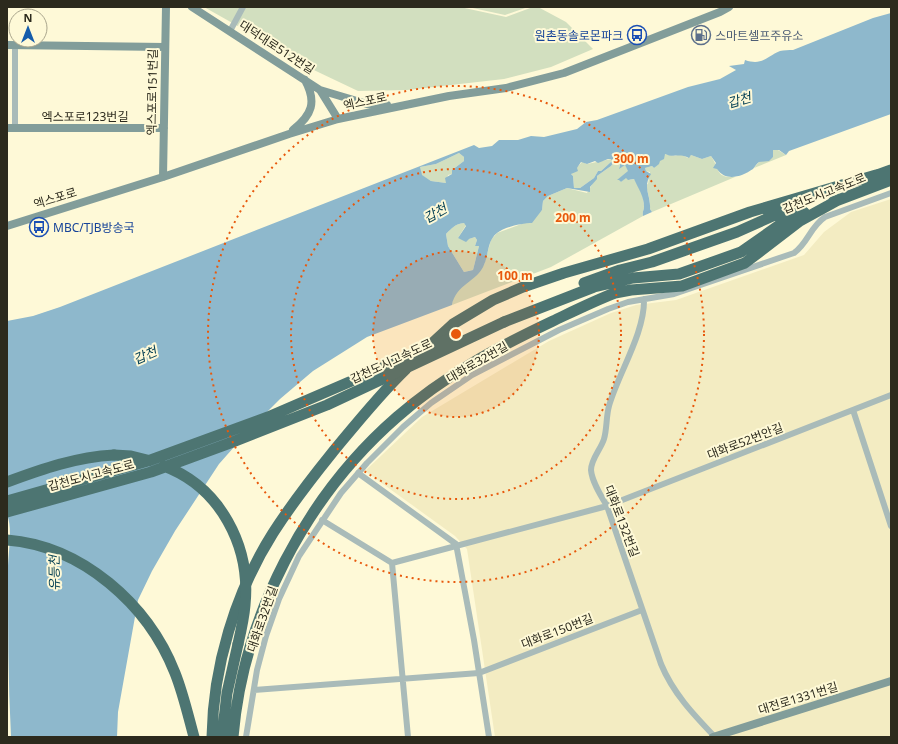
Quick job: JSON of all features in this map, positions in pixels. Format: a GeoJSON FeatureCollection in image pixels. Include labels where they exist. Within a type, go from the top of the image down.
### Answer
{"type":"FeatureCollection","features":[{"type":"Feature","properties":{"kind":"highway","name":"갑천도시고속도로"},"geometry":{"type":"LineString","coordinates":[[7,501],[148,461],[268,417],[620,270],[652,262],[737,232],[777,213],[891,170]]}},
{"type":"Feature","properties":{"kind":"highway"},"geometry":{"type":"LineString","coordinates":[[212,737],[215,691],[228,636],[246,585],[272,534],[311,480],[380,393],[453,324],[493,300],[524,287],[564,273],[648,249],[750,212],[876,175]]}},
{"type":"Feature","properties":{"kind":"highway","name":"갑천도시고속도로"},"geometry":{"type":"LineString","coordinates":[[7,512],[151,472],[230,443],[327,405],[503,318],[594,287],[633,278],[679,274],[741,252],[793,216],[891,180]]}},
{"type":"Feature","properties":{"kind":"highway"},"geometry":{"type":"LineString","coordinates":[[233,737],[239,697],[249,653],[264,608],[284,565],[312,517],[334,485],[356,458],[396,417],[449,377],[481,356],[519,337],[616,293],[631,290],[682,286],[744,263],[800,221],[840,199]]}},
{"type":"Feature","properties":{"kind":"highway"},"geometry":{"type":"LineString","coordinates":[[7,482],[65,462],[102,456],[131,456],[152,461],[184,475],[203,490],[220,508],[233,530],[240,546],[244,562],[246,590],[238,644],[227,693],[222,737]]}},
{"type":"Feature","properties":{"kind":"highway"},"geometry":{"type":"LineString","coordinates":[[7,540],[25,542],[60,553],[87,567],[117,589],[146,621],[163,646],[175,672],[187,708],[194,737]]}},
{"type":"Feature","properties":{"kind":"street","name":"엑스포로151번길"},"geometry":{"type":"LineString","coordinates":[[163,177],[166,7]]}},
{"type":"Feature","properties":{"kind":"street","name":"대덕대로512번길"},"geometry":{"type":"LineString","coordinates":[[192,7],[304,78],[320,90],[338,119]]}},
{"type":"Feature","properties":{"kind":"street"},"geometry":{"type":"LineString","coordinates":[[230,31],[243,7]]}},
{"type":"Feature","properties":{"kind":"street","name":"엑스포로"},"geometry":{"type":"LineString","coordinates":[[7,226],[163,177],[338,119],[398,105],[506,88],[564,73],[720,12],[729,7]]}},
{"type":"Feature","properties":{"kind":"street"},"geometry":{"type":"LineString","coordinates":[[48,46],[165,48]]}},
{"type":"Feature","properties":{"kind":"street"},"geometry":{"type":"LineString","coordinates":[[11,48],[11,128]]}},
{"type":"Feature","properties":{"kind":"street"},"geometry":{"type":"LineString","coordinates":[[289,134],[302,124],[312,105],[312,94],[304,78]]}},
{"type":"Feature","properties":{"kind":"street"},"geometry":{"type":"LineString","coordinates":[[320,90],[367,104],[398,105]]}},
{"type":"Feature","properties":{"kind":"street","name":"엑스포로123번길"},"geometry":{"type":"LineString","coordinates":[[11,128],[164,128]]}},
{"type":"Feature","properties":{"kind":"street","name":"대화로32번길"},"geometry":{"type":"LineString","coordinates":[[246,737],[264,642],[279,599],[299,556],[322,520],[358,473],[403,427],[430,403],[472,375],[559,330],[608,308],[684,291],[794,253],[802,247],[817,222],[825,217],[891,193]]}},
{"type":"Feature","properties":{"kind":"street","name":"대화로132번길"},"geometry":{"type":"LineString","coordinates":[[644,299],[644,306],[638,330],[608,407],[604,439],[595,456],[591,470],[596,486],[607,506],[642,610],[669,683],[678,697],[714,737]]}},
{"type":"Feature","properties":{"kind":"street","name":"대화로52번안길"},"geometry":{"type":"LineString","coordinates":[[392,563],[456,544],[607,506],[891,395]]}},
{"type":"Feature","properties":{"kind":"street"},"geometry":{"type":"LineString","coordinates":[[854,410],[891,526]]}},
{"type":"Feature","properties":{"kind":"street"},"geometry":{"type":"LineString","coordinates":[[358,473],[456,544],[489,737]]}},
{"type":"Feature","properties":{"kind":"street"},"geometry":{"type":"LineString","coordinates":[[322,520],[392,563],[408,737]]}},
{"type":"Feature","properties":{"kind":"street","name":"대화로150번길"},"geometry":{"type":"LineString","coordinates":[[254,690],[479,673],[642,610]]}},
{"type":"Feature","properties":{"kind":"street","name":"대전로1331번길"},"geometry":{"type":"LineString","coordinates":[[714,737],[891,681]]}},
{"type":"Feature","properties":{"kind":"shaded area"},"geometry":{"type":"Polygon","coordinates":[[[891,199],[891,737],[495,737],[467,549],[455,536],[365,471],[422,417],[549,341],[611,313],[636,305],[676,300],[804,255],[824,232],[851,212],[891,199]]]}},
{"type":"Feature","properties":{"kind":"green space"},"geometry":{"type":"Polygon","coordinates":[[[204,7],[460,7],[506,17],[533,7],[538,7],[566,22],[593,49],[551,67],[504,79],[407,90],[358,91],[297,62],[284,52],[204,7]]]}},
{"type":"Feature","properties":{"kind":"green space"},"geometry":{"type":"Polygon","coordinates":[[[468,7],[528,7],[505,15],[468,7]]]}},
{"type":"Feature","properties":{"kind":"green space"},"geometry":{"type":"Polygon","coordinates":[[[773,150],[778,150],[786,155],[754,168],[759,162],[773,157],[773,150]]]}},
{"type":"Feature","properties":{"kind":"green space"},"geometry":{"type":"Polygon","coordinates":[[[459,153],[464,157],[464,161],[452,170],[452,174],[448,175],[446,183],[431,181],[421,175],[420,167],[436,164],[459,153]]]}},
{"type":"Feature","properties":{"kind":"green space"},"geometry":{"type":"Polygon","coordinates":[[[664,154],[675,156],[680,154],[688,158],[691,155],[702,159],[711,156],[721,174],[724,176],[735,177],[652,212],[650,209],[646,185],[648,184],[650,172],[646,171],[645,168],[652,166],[654,168],[664,154]]]}},
{"type":"Feature","properties":{"kind":"green space"},"geometry":{"type":"Polygon","coordinates":[[[611,159],[612,161],[601,171],[598,171],[594,178],[580,188],[574,188],[573,176],[571,174],[582,162],[587,164],[611,159]]]}},
{"type":"Feature","properties":{"kind":"green space"},"geometry":{"type":"Polygon","coordinates":[[[621,161],[619,168],[625,165],[629,171],[619,179],[621,182],[626,177],[630,180],[634,179],[636,182],[643,200],[643,216],[551,267],[452,305],[454,294],[484,265],[491,240],[497,233],[524,223],[542,210],[543,201],[548,196],[567,188],[587,193],[597,176],[614,162],[621,161]]]}},
{"type":"Feature","properties":{"kind":"green space"},"geometry":{"type":"Polygon","coordinates":[[[464,223],[466,225],[458,238],[469,239],[475,237],[477,240],[475,246],[479,246],[473,270],[464,272],[448,246],[446,234],[456,225],[464,223]]]}},
{"type":"Feature","properties":{"kind":"water"},"geometry":{"type":"Polygon","coordinates":[[[891,13],[891,114],[789,151],[786,155],[779,150],[773,150],[773,157],[769,161],[759,162],[748,172],[734,177],[725,176],[717,169],[713,168],[716,163],[711,156],[702,159],[691,155],[689,158],[665,154],[664,159],[654,168],[652,166],[645,168],[646,171],[651,174],[648,179],[647,187],[650,209],[652,212],[643,216],[643,199],[634,179],[628,180],[626,178],[621,182],[617,180],[628,171],[625,165],[619,169],[621,161],[614,162],[597,176],[597,179],[590,187],[590,192],[567,188],[548,196],[543,201],[542,210],[532,223],[514,226],[497,233],[491,240],[486,261],[481,271],[458,292],[452,305],[367,337],[313,371],[280,399],[250,429],[219,464],[175,531],[152,571],[138,600],[118,712],[117,737],[11,737],[8,611],[10,527],[7,515],[7,321],[33,316],[60,307],[474,145],[479,148],[492,146],[499,140],[518,140],[531,136],[544,137],[577,129],[586,122],[597,120],[688,87],[720,79],[736,70],[729,66],[744,64],[745,60],[756,62],[764,60],[780,51],[793,50],[873,18],[891,13]],[[459,153],[436,164],[420,167],[422,175],[431,181],[446,183],[445,178],[452,174],[452,170],[464,161],[464,157],[459,153]],[[608,159],[598,163],[595,161],[587,164],[581,162],[577,168],[578,171],[571,174],[573,176],[574,188],[580,188],[594,178],[598,171],[601,171],[612,161],[611,159],[608,159]],[[464,223],[458,224],[446,234],[448,246],[464,272],[473,270],[479,246],[475,246],[477,240],[475,237],[466,242],[458,238],[466,226],[464,223]]]}},
{"type":"Feature","properties":{"kind":"place","name":"원촌동솔로몬파크"},"geometry":{"type":"Point","coordinates":[637,35]}},
{"type":"Feature","properties":{"kind":"place","name":"스마트셀프주유소"},"geometry":{"type":"Point","coordinates":[701,35]}},
{"type":"Feature","properties":{"kind":"place","name":"MBC/TJB방송국"},"geometry":{"type":"Point","coordinates":[39,227]}},
{"type":"Feature","properties":{"kind":"water label","name":"갑천"},"geometry":{"type":"Point","coordinates":[739,100]}},
{"type":"Feature","properties":{"kind":"water label","name":"갑천"},"geometry":{"type":"Point","coordinates":[435,213]}},
{"type":"Feature","properties":{"kind":"water label","name":"갑천"},"geometry":{"type":"Point","coordinates":[145,355]}},
{"type":"Feature","properties":{"kind":"water label","name":"유등천"},"geometry":{"type":"Point","coordinates":[54,573]}}]}
